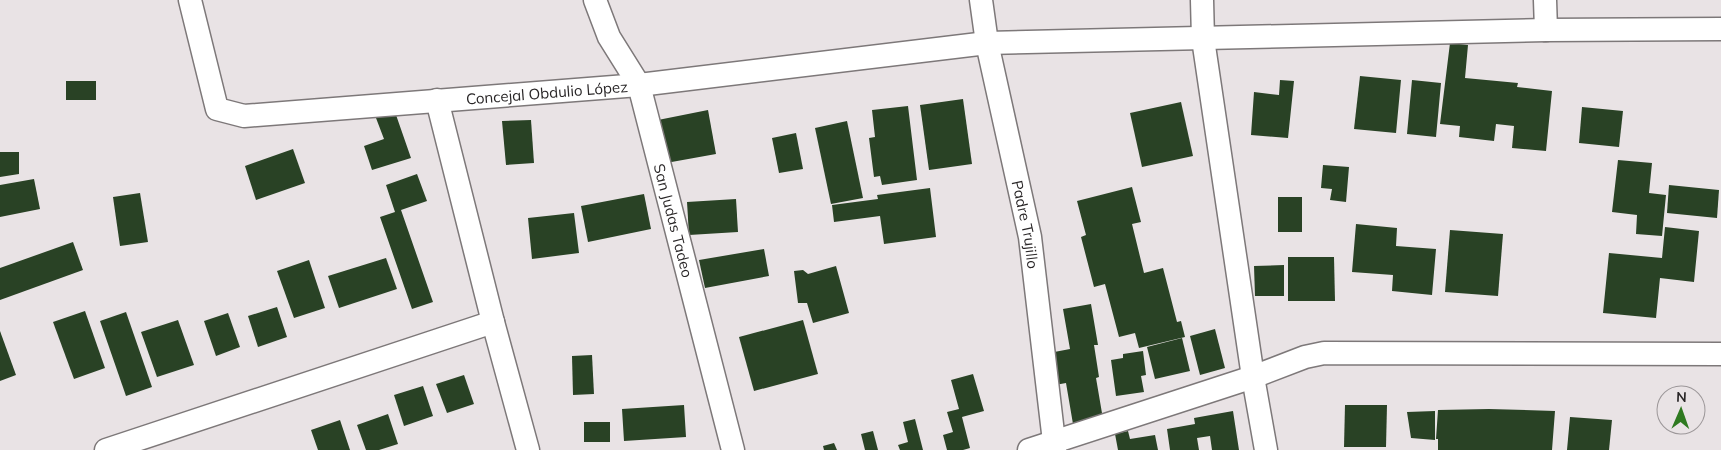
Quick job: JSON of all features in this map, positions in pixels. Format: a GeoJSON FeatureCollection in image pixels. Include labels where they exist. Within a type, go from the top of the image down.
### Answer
{"type":"FeatureCollection","features":[{"type":"Feature","properties":{"kind":"street","name":"Concejal Obdulio López"},"geometry":{"type":"LineString","coordinates":[[190,0],[217,109],[244,116],[640,85],[987,43],[1546,30],[1721,29]]}},
{"type":"Feature","properties":{"kind":"street","name":"San Judas Tadeo"},"geometry":{"type":"LineString","coordinates":[[595,0],[609,37],[640,85],[733,450]]}},
{"type":"Feature","properties":{"kind":"street","name":"Padre Trujillo"},"geometry":{"type":"LineString","coordinates":[[981,0],[987,43],[1030,237],[1054,447]]}},
{"type":"Feature","properties":{"kind":"street"},"geometry":{"type":"LineString","coordinates":[[1202,0],[1203,39],[1253,377],[1266,450]]}},
{"type":"Feature","properties":{"kind":"street"},"geometry":{"type":"LineString","coordinates":[[1545,0],[1546,30]]}},
{"type":"Feature","properties":{"kind":"street"},"geometry":{"type":"LineString","coordinates":[[437,100],[493,322],[528,450]]}},
{"type":"Feature","properties":{"kind":"street"},"geometry":{"type":"LineString","coordinates":[[106,450],[135,446],[493,322]]}},
{"type":"Feature","properties":{"kind":"street"},"geometry":{"type":"LineString","coordinates":[[1030,450],[1054,447],[1305,357],[1324,353],[1721,354]]}},
{"type":"Feature","properties":{"kind":"building"},"geometry":{"type":"Polygon","coordinates":[[[1450,43],[1468,45],[1465,78],[1518,83],[1517,87],[1552,91],[1546,151],[1512,148],[1514,126],[1496,124],[1494,141],[1459,137],[1460,126],[1440,124],[1450,43]]]}},
{"type":"Feature","properties":{"kind":"building"},"geometry":{"type":"Polygon","coordinates":[[[1360,76],[1401,80],[1396,133],[1354,129],[1360,76]]]}},
{"type":"Feature","properties":{"kind":"building"},"geometry":{"type":"Polygon","coordinates":[[[1280,80],[1294,81],[1288,138],[1251,135],[1254,92],[1279,95],[1280,80]]]}},
{"type":"Feature","properties":{"kind":"building"},"geometry":{"type":"Polygon","coordinates":[[[1412,80],[1441,83],[1436,137],[1407,134],[1412,80]]]}},
{"type":"Feature","properties":{"kind":"building"},"geometry":{"type":"Polygon","coordinates":[[[66,81],[96,81],[96,100],[66,100],[66,81]]]}},
{"type":"Feature","properties":{"kind":"building"},"geometry":{"type":"Polygon","coordinates":[[[963,99],[972,164],[929,170],[920,105],[963,99]]]}},
{"type":"Feature","properties":{"kind":"building"},"geometry":{"type":"Polygon","coordinates":[[[1181,102],[1193,156],[1142,167],[1130,113],[1181,102]]]}},
{"type":"Feature","properties":{"kind":"building"},"geometry":{"type":"Polygon","coordinates":[[[908,106],[917,180],[882,185],[880,176],[874,177],[869,138],[875,137],[872,110],[908,106]]]}},
{"type":"Feature","properties":{"kind":"building"},"geometry":{"type":"Polygon","coordinates":[[[1582,107],[1623,111],[1619,147],[1579,143],[1582,107]]]}},
{"type":"Feature","properties":{"kind":"building"},"geometry":{"type":"Polygon","coordinates":[[[708,110],[716,154],[666,163],[658,120],[708,110]]]}},
{"type":"Feature","properties":{"kind":"building"},"geometry":{"type":"Polygon","coordinates":[[[395,112],[411,158],[372,170],[364,146],[384,139],[376,118],[395,112]]]}},
{"type":"Feature","properties":{"kind":"building"},"geometry":{"type":"Polygon","coordinates":[[[531,120],[534,163],[506,165],[502,121],[531,120]]]}},
{"type":"Feature","properties":{"kind":"building"},"geometry":{"type":"Polygon","coordinates":[[[847,121],[863,198],[831,204],[815,128],[847,121]]]}},
{"type":"Feature","properties":{"kind":"building"},"geometry":{"type":"Polygon","coordinates":[[[796,133],[803,169],[779,173],[772,138],[796,133]]]}},
{"type":"Feature","properties":{"kind":"building"},"geometry":{"type":"Polygon","coordinates":[[[293,149],[305,183],[256,200],[245,166],[293,149]]]}},
{"type":"Feature","properties":{"kind":"building"},"geometry":{"type":"Polygon","coordinates":[[[0,152],[19,152],[19,174],[0,177],[0,152]]]}},
{"type":"Feature","properties":{"kind":"building"},"geometry":{"type":"Polygon","coordinates":[[[1618,160],[1652,163],[1649,193],[1666,195],[1662,236],[1636,234],[1637,215],[1612,212],[1618,160]]]}},
{"type":"Feature","properties":{"kind":"building"},"geometry":{"type":"Polygon","coordinates":[[[1323,165],[1349,167],[1346,202],[1330,200],[1332,189],[1321,188],[1323,165]]]}},
{"type":"Feature","properties":{"kind":"building"},"geometry":{"type":"Polygon","coordinates":[[[417,174],[427,201],[401,210],[433,302],[412,309],[380,217],[395,212],[386,185],[417,174]]]}},
{"type":"Feature","properties":{"kind":"building"},"geometry":{"type":"Polygon","coordinates":[[[34,179],[40,209],[0,217],[0,185],[34,179]]]}},
{"type":"Feature","properties":{"kind":"building"},"geometry":{"type":"Polygon","coordinates":[[[1669,185],[1719,190],[1717,218],[1667,213],[1669,185]]]}},
{"type":"Feature","properties":{"kind":"building"},"geometry":{"type":"Polygon","coordinates":[[[1132,187],[1141,222],[1132,224],[1144,273],[1163,268],[1177,322],[1181,321],[1185,337],[1139,348],[1135,333],[1119,337],[1105,284],[1094,287],[1081,237],[1086,235],[1077,201],[1132,187]]]}},
{"type":"Feature","properties":{"kind":"building"},"geometry":{"type":"Polygon","coordinates":[[[930,188],[936,237],[884,244],[880,216],[834,222],[832,205],[878,199],[877,195],[930,188]]]}},
{"type":"Feature","properties":{"kind":"building"},"geometry":{"type":"Polygon","coordinates":[[[140,193],[148,242],[120,246],[113,197],[140,193]]]}},
{"type":"Feature","properties":{"kind":"building"},"geometry":{"type":"Polygon","coordinates":[[[644,194],[651,229],[588,242],[581,206],[644,194]]]}},
{"type":"Feature","properties":{"kind":"building"},"geometry":{"type":"Polygon","coordinates":[[[1278,197],[1302,197],[1302,232],[1278,232],[1278,197]]]}},
{"type":"Feature","properties":{"kind":"building"},"geometry":{"type":"Polygon","coordinates":[[[736,199],[738,232],[689,235],[687,202],[736,199]]]}},
{"type":"Feature","properties":{"kind":"building"},"geometry":{"type":"Polygon","coordinates":[[[574,213],[579,253],[532,259],[528,218],[574,213]]]}},
{"type":"Feature","properties":{"kind":"building"},"geometry":{"type":"Polygon","coordinates":[[[1356,224],[1397,228],[1396,246],[1436,249],[1432,295],[1392,291],[1393,275],[1352,272],[1356,224]]]}},
{"type":"Feature","properties":{"kind":"building"},"geometry":{"type":"Polygon","coordinates":[[[1665,227],[1699,231],[1694,282],[1660,278],[1656,318],[1603,313],[1609,253],[1662,258],[1665,227]]]}},
{"type":"Feature","properties":{"kind":"building"},"geometry":{"type":"Polygon","coordinates":[[[1450,230],[1503,234],[1498,296],[1445,292],[1450,230]]]}},
{"type":"Feature","properties":{"kind":"building"},"geometry":{"type":"Polygon","coordinates":[[[73,242],[83,270],[0,300],[0,268],[73,242]]]}},
{"type":"Feature","properties":{"kind":"building"},"geometry":{"type":"Polygon","coordinates":[[[764,249],[769,276],[705,288],[699,260],[764,249]]]}},
{"type":"Feature","properties":{"kind":"building"},"geometry":{"type":"Polygon","coordinates":[[[1288,257],[1334,257],[1335,301],[1288,301],[1288,257]]]}},
{"type":"Feature","properties":{"kind":"building"},"geometry":{"type":"Polygon","coordinates":[[[386,258],[397,289],[339,308],[328,276],[386,258]]]}},
{"type":"Feature","properties":{"kind":"building"},"geometry":{"type":"Polygon","coordinates":[[[309,260],[325,308],[294,318],[277,271],[309,260]]]}},
{"type":"Feature","properties":{"kind":"building"},"geometry":{"type":"Polygon","coordinates":[[[1284,265],[1284,296],[1255,296],[1254,266],[1284,265]]]}},
{"type":"Feature","properties":{"kind":"building"},"geometry":{"type":"Polygon","coordinates":[[[836,266],[849,313],[813,323],[807,303],[798,303],[794,271],[803,270],[808,274],[836,266]]]}},
{"type":"Feature","properties":{"kind":"building"},"geometry":{"type":"Polygon","coordinates":[[[1091,304],[1098,345],[1094,345],[1099,377],[1096,378],[1103,419],[1073,424],[1066,383],[1055,385],[1049,353],[1070,349],[1063,309],[1091,304]]]}},
{"type":"Feature","properties":{"kind":"building"},"geometry":{"type":"Polygon","coordinates":[[[277,307],[287,337],[258,347],[248,316],[277,307]]]}},
{"type":"Feature","properties":{"kind":"building"},"geometry":{"type":"Polygon","coordinates":[[[85,311],[105,368],[74,379],[53,322],[85,311]]]}},
{"type":"Feature","properties":{"kind":"building"},"geometry":{"type":"Polygon","coordinates":[[[126,312],[152,387],[126,396],[100,321],[126,312]]]}},
{"type":"Feature","properties":{"kind":"building"},"geometry":{"type":"Polygon","coordinates":[[[228,313],[240,347],[216,356],[204,321],[228,313]]]}},
{"type":"Feature","properties":{"kind":"building"},"geometry":{"type":"Polygon","coordinates":[[[178,320],[194,365],[157,377],[141,332],[178,320]]]}},
{"type":"Feature","properties":{"kind":"building"},"geometry":{"type":"Polygon","coordinates":[[[803,320],[818,374],[754,391],[739,337],[803,320]]]}},
{"type":"Feature","properties":{"kind":"building"},"geometry":{"type":"Polygon","coordinates":[[[1215,329],[1225,368],[1200,375],[1190,336],[1215,329]]]}},
{"type":"Feature","properties":{"kind":"building"},"geometry":{"type":"Polygon","coordinates":[[[0,331],[16,375],[0,381],[0,331]]]}},
{"type":"Feature","properties":{"kind":"building"},"geometry":{"type":"Polygon","coordinates":[[[1182,338],[1190,371],[1155,379],[1147,347],[1182,338]]]}},
{"type":"Feature","properties":{"kind":"building"},"geometry":{"type":"Polygon","coordinates":[[[1143,351],[1146,375],[1141,376],[1144,392],[1116,396],[1111,360],[1123,358],[1123,354],[1143,351]]]}},
{"type":"Feature","properties":{"kind":"building"},"geometry":{"type":"Polygon","coordinates":[[[592,355],[594,394],[573,395],[572,356],[592,355]]]}},
{"type":"Feature","properties":{"kind":"building"},"geometry":{"type":"Polygon","coordinates":[[[973,374],[984,411],[962,417],[970,448],[947,450],[943,435],[953,432],[947,412],[959,409],[951,380],[973,374]]]}},
{"type":"Feature","properties":{"kind":"building"},"geometry":{"type":"Polygon","coordinates":[[[464,375],[474,404],[447,413],[436,384],[464,375]]]}},
{"type":"Feature","properties":{"kind":"building"},"geometry":{"type":"Polygon","coordinates":[[[423,386],[433,416],[404,426],[394,395],[423,386]]]}},
{"type":"Feature","properties":{"kind":"building"},"geometry":{"type":"Polygon","coordinates":[[[684,405],[686,437],[624,441],[622,409],[684,405]]]}},
{"type":"Feature","properties":{"kind":"building"},"geometry":{"type":"Polygon","coordinates":[[[1345,405],[1387,405],[1386,447],[1344,447],[1345,405]]]}},
{"type":"Feature","properties":{"kind":"building"},"geometry":{"type":"Polygon","coordinates":[[[1438,410],[1555,411],[1552,450],[1438,450],[1438,439],[1436,439],[1438,410]]]}},
{"type":"Feature","properties":{"kind":"building"},"geometry":{"type":"Polygon","coordinates":[[[1233,411],[1239,450],[1212,450],[1210,436],[1197,438],[1199,450],[1170,450],[1167,429],[1195,424],[1194,418],[1233,411]]]}},
{"type":"Feature","properties":{"kind":"building"},"geometry":{"type":"Polygon","coordinates":[[[1435,411],[1435,440],[1411,438],[1407,412],[1435,411]]]}},
{"type":"Feature","properties":{"kind":"building"},"geometry":{"type":"Polygon","coordinates":[[[388,414],[398,444],[379,450],[366,450],[357,425],[388,414]]]}},
{"type":"Feature","properties":{"kind":"building"},"geometry":{"type":"Polygon","coordinates":[[[1570,417],[1612,420],[1609,450],[1567,450],[1570,417]]]}},
{"type":"Feature","properties":{"kind":"building"},"geometry":{"type":"Polygon","coordinates":[[[915,419],[923,450],[900,450],[898,445],[908,442],[903,422],[915,419]]]}},
{"type":"Feature","properties":{"kind":"building"},"geometry":{"type":"Polygon","coordinates":[[[340,420],[350,450],[318,450],[311,430],[340,420]]]}},
{"type":"Feature","properties":{"kind":"building"},"geometry":{"type":"Polygon","coordinates":[[[584,422],[610,422],[610,442],[584,442],[584,422]]]}},
{"type":"Feature","properties":{"kind":"building"},"geometry":{"type":"Polygon","coordinates":[[[873,431],[878,450],[865,450],[861,434],[873,431]]]}},
{"type":"Feature","properties":{"kind":"building"},"geometry":{"type":"Polygon","coordinates":[[[1128,431],[1130,439],[1155,435],[1158,450],[1118,450],[1115,434],[1128,431]]]}},
{"type":"Feature","properties":{"kind":"building"},"geometry":{"type":"Polygon","coordinates":[[[834,443],[837,450],[824,450],[823,446],[834,443]]]}}]}
